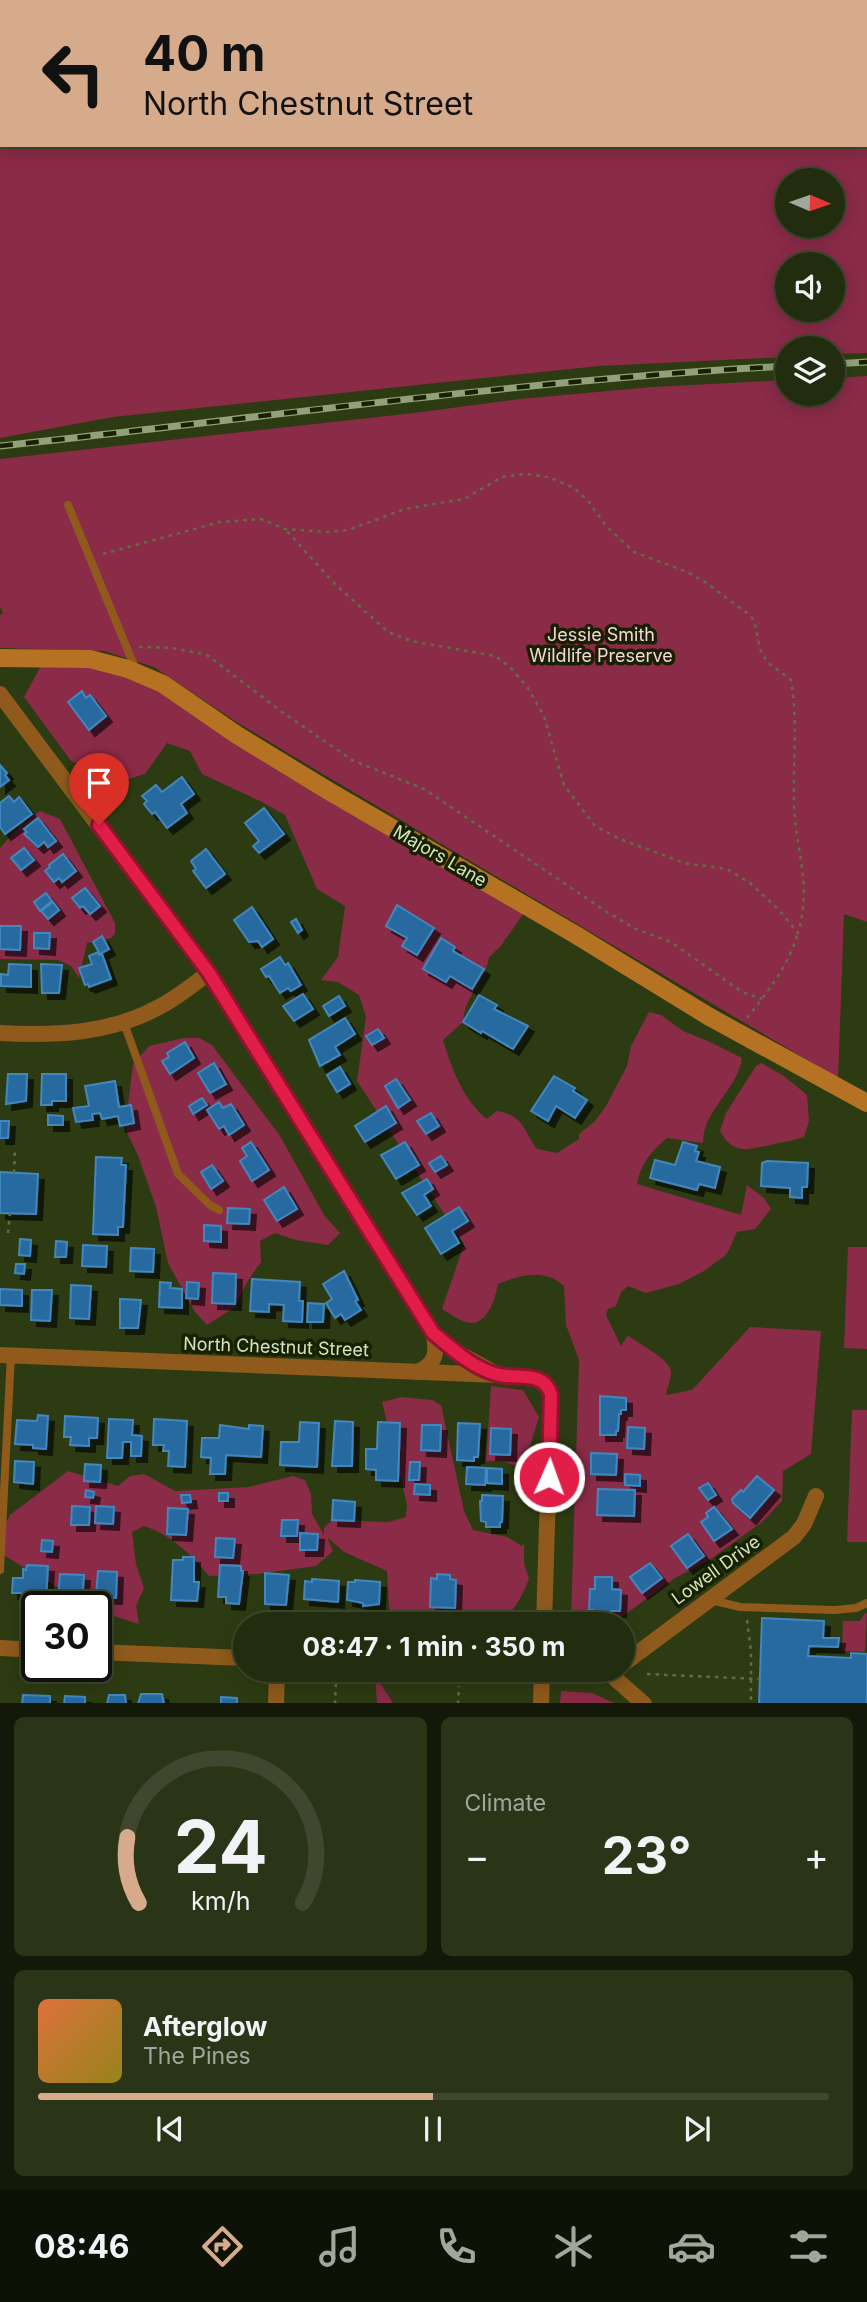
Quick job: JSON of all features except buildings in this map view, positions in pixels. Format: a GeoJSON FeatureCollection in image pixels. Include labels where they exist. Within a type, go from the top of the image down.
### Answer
{"type":"FeatureCollection","features":[{"type":"Feature","properties":{"kind":"street","name":"Majors Lane"},"geometry":{"type":"LineString","coordinates":[[0,658],[90,659],[163,684],[237,735],[316,783],[576,935],[708,1016],[867,1103]]}},
{"type":"Feature","properties":{"kind":"street"},"geometry":{"type":"LineString","coordinates":[[0,694],[209,973],[433,1333],[460,1354],[498,1374]]}},
{"type":"Feature","properties":{"kind":"street"},"geometry":{"type":"LineString","coordinates":[[0,1033],[77,1033],[124,1023],[162,1006],[209,973]]}},
{"type":"Feature","properties":{"kind":"street"},"geometry":{"type":"LineString","coordinates":[[418,1373],[433,1362],[436,1353],[433,1333]]}},
{"type":"Feature","properties":{"kind":"street","name":"North Chestnut Street"},"geometry":{"type":"LineString","coordinates":[[6,1355],[498,1374],[541,1379],[549,1385],[551,1395],[544,1612]]}},
{"type":"Feature","properties":{"kind":"street","name":"Lowell Drive"},"geometry":{"type":"LineString","coordinates":[[635,1655],[794,1537],[804,1524],[816,1496]]}},
{"type":"Feature","properties":{"kind":"street"},"geometry":{"type":"LineString","coordinates":[[0,1648],[21,1649]]}},
{"type":"Feature","properties":{"kind":"street"},"geometry":{"type":"LineString","coordinates":[[112,1653],[233,1658]]}},
{"type":"Feature","properties":{"kind":"street"},"geometry":{"type":"LineString","coordinates":[[276,1703],[277,1682]]}},
{"type":"Feature","properties":{"kind":"street"},"geometry":{"type":"LineString","coordinates":[[541,1703],[542,1682]]}},
{"type":"Feature","properties":{"kind":"street"},"geometry":{"type":"LineString","coordinates":[[627,1682],[644,1703]]}},
{"type":"Feature","properties":{"kind":"lane"},"geometry":{"type":"LineString","coordinates":[[68,505],[137,673]]}},
{"type":"Feature","properties":{"kind":"lane"},"geometry":{"type":"LineString","coordinates":[[124,1023],[178,1174],[210,1205],[219,1210]]}},
{"type":"Feature","properties":{"kind":"lane"},"geometry":{"type":"LineString","coordinates":[[0,1570],[6,1355]]}},
{"type":"Feature","properties":{"kind":"lane"},"geometry":{"type":"LineString","coordinates":[[708,1599],[740,1607],[835,1610],[856,1608],[867,1603]]}},
{"type":"Feature","properties":{"kind":"path"},"geometry":{"type":"LineString","coordinates":[[105,554],[220,522],[261,519],[285,529],[327,532],[348,530],[405,509],[464,499],[502,477],[525,474],[549,477],[573,488],[589,502],[606,526],[634,552],[687,572],[747,612],[754,620],[760,649],[766,662],[791,680],[794,802],[805,884],[804,912],[792,953],[782,972],[741,1026]]}},
{"type":"Feature","properties":{"kind":"path"},"geometry":{"type":"LineString","coordinates":[[285,529],[335,584],[387,632],[411,641],[495,656],[510,667],[528,688],[544,716],[564,785],[595,826],[620,839],[684,863],[727,869],[750,883],[778,909],[798,933]]}},
{"type":"Feature","properties":{"kind":"path"},"geometry":{"type":"LineString","coordinates":[[141,647],[173,648],[206,655],[352,760],[424,789],[607,912],[636,929],[671,942],[743,992],[762,999]]}},
{"type":"Feature","properties":{"kind":"path"},"geometry":{"type":"LineString","coordinates":[[14,1173],[15,1149]]}},
{"type":"Feature","properties":{"kind":"path"},"geometry":{"type":"LineString","coordinates":[[8,1233],[10,1213]]}},
{"type":"Feature","properties":{"kind":"path"},"geometry":{"type":"LineString","coordinates":[[747,1624],[751,1651],[751,1703]]}},
{"type":"Feature","properties":{"kind":"path"},"geometry":{"type":"LineString","coordinates":[[647,1674],[760,1679]]}},
{"type":"Feature","properties":{"kind":"path"},"geometry":{"type":"LineString","coordinates":[[335,1703],[336,1682]]}},
{"type":"Feature","properties":{"kind":"path"},"geometry":{"type":"LineString","coordinates":[[458,1703],[459,1686]]}},
{"type":"Feature","properties":{"kind":"green space"},"geometry":{"type":"Polygon","coordinates":[[[0,147],[867,147],[867,353],[845,354],[845,336],[775,336],[775,358],[599,366],[113,417],[0,438],[0,147]]]}},
{"type":"Feature","properties":{"kind":"green space","name":"Jessie Smith Wildlife Preserve"},"geometry":{"type":"Polygon","coordinates":[[[867,376],[867,922],[844,914],[838,1078],[316,770],[235,721],[154,667],[104,651],[0,647],[0,615],[3,613],[0,607],[0,459],[520,399],[652,387],[775,381],[775,406],[845,406],[845,377],[867,376]]]}},
{"type":"Feature","properties":{"kind":"green space"},"geometry":{"type":"Polygon","coordinates":[[[43,662],[89,667],[128,676],[161,692],[524,913],[500,947],[489,957],[484,974],[467,1004],[463,1022],[443,1040],[459,1083],[471,1103],[487,1119],[497,1111],[513,1116],[522,1124],[537,1149],[557,1153],[579,1139],[579,1134],[595,1121],[627,1066],[631,1046],[649,1012],[661,1015],[683,1031],[742,1058],[734,1080],[709,1120],[703,1143],[667,1138],[648,1158],[637,1184],[741,1215],[747,1185],[764,1198],[771,1209],[755,1229],[737,1232],[727,1254],[704,1271],[679,1284],[646,1293],[628,1286],[621,1292],[616,1306],[608,1309],[606,1315],[621,1346],[628,1335],[670,1367],[671,1375],[666,1395],[692,1390],[750,1327],[821,1331],[811,1454],[783,1471],[782,1501],[762,1522],[708,1561],[675,1578],[629,1612],[571,1612],[579,1360],[566,1325],[564,1286],[556,1280],[540,1275],[523,1276],[498,1284],[488,1312],[478,1322],[463,1321],[442,1309],[464,1244],[357,1081],[366,1017],[359,995],[338,982],[321,980],[338,957],[345,906],[317,889],[285,815],[202,774],[190,751],[167,743],[145,774],[118,782],[71,761],[24,697],[43,662]]]}},
{"type":"Feature","properties":{"kind":"green space"},"geometry":{"type":"Polygon","coordinates":[[[40,811],[60,819],[115,923],[115,934],[111,938],[87,943],[79,978],[71,966],[58,960],[0,959],[0,848],[14,832],[40,811]]]}},
{"type":"Feature","properties":{"kind":"green space"},"geometry":{"type":"Polygon","coordinates":[[[184,1038],[199,1038],[212,1045],[280,1136],[324,1215],[340,1233],[328,1245],[296,1240],[275,1233],[260,1241],[261,1262],[247,1282],[235,1307],[207,1325],[195,1312],[168,1263],[156,1207],[125,1128],[133,1064],[149,1046],[184,1038]]]}},
{"type":"Feature","properties":{"kind":"green space"},"geometry":{"type":"Polygon","coordinates":[[[761,1063],[784,1076],[807,1095],[809,1121],[804,1137],[741,1149],[730,1144],[720,1131],[726,1113],[756,1066],[761,1063]]]}},
{"type":"Feature","properties":{"kind":"green space"},"geometry":{"type":"Polygon","coordinates":[[[848,1247],[867,1247],[867,1349],[844,1348],[848,1247]]]}},
{"type":"Feature","properties":{"kind":"green space"},"geometry":{"type":"Polygon","coordinates":[[[491,1386],[523,1390],[539,1417],[523,1468],[503,1461],[486,1461],[491,1386]]]}},
{"type":"Feature","properties":{"kind":"green space"},"geometry":{"type":"Polygon","coordinates":[[[401,1397],[432,1400],[441,1405],[464,1511],[473,1530],[507,1537],[522,1546],[524,1543],[524,1563],[529,1579],[510,1612],[390,1612],[387,1571],[344,1552],[327,1537],[333,1551],[316,1566],[257,1574],[209,1576],[180,1546],[163,1534],[144,1526],[132,1532],[136,1564],[144,1588],[136,1606],[139,1624],[112,1615],[112,1591],[64,1591],[0,1553],[0,1535],[10,1515],[68,1471],[118,1486],[130,1476],[144,1474],[175,1491],[249,1487],[293,1476],[305,1480],[311,1494],[312,1514],[324,1535],[324,1528],[332,1520],[388,1522],[406,1517],[407,1504],[382,1402],[401,1397]]]}},
{"type":"Feature","properties":{"kind":"green space"},"geometry":{"type":"Polygon","coordinates":[[[852,1410],[867,1410],[867,1542],[847,1542],[852,1410]]]}},
{"type":"Feature","properties":{"kind":"green space"},"geometry":{"type":"Polygon","coordinates":[[[865,1613],[865,1652],[842,1651],[843,1621],[860,1621],[865,1613]]]}},
{"type":"Feature","properties":{"kind":"green space"},"geometry":{"type":"Polygon","coordinates":[[[376,1682],[380,1682],[393,1703],[377,1703],[376,1682]]]}},
{"type":"Feature","properties":{"kind":"green space"},"geometry":{"type":"Polygon","coordinates":[[[561,1691],[592,1693],[614,1703],[560,1703],[561,1691]]]}},
{"type":"Feature","properties":{"kind":"railway"},"geometry":{"type":"LineString","coordinates":[[845,363],[867,362]]}},
{"type":"Feature","properties":{"kind":"railway"},"geometry":{"type":"LineString","coordinates":[[0,446],[492,390],[775,367]]}},
{"type":"Feature","properties":{"kind":"route"},"geometry":{"type":"LineString","coordinates":[[99,825],[209,973],[433,1333],[479,1366],[498,1374],[541,1379],[549,1385],[549,1477]]}}]}
